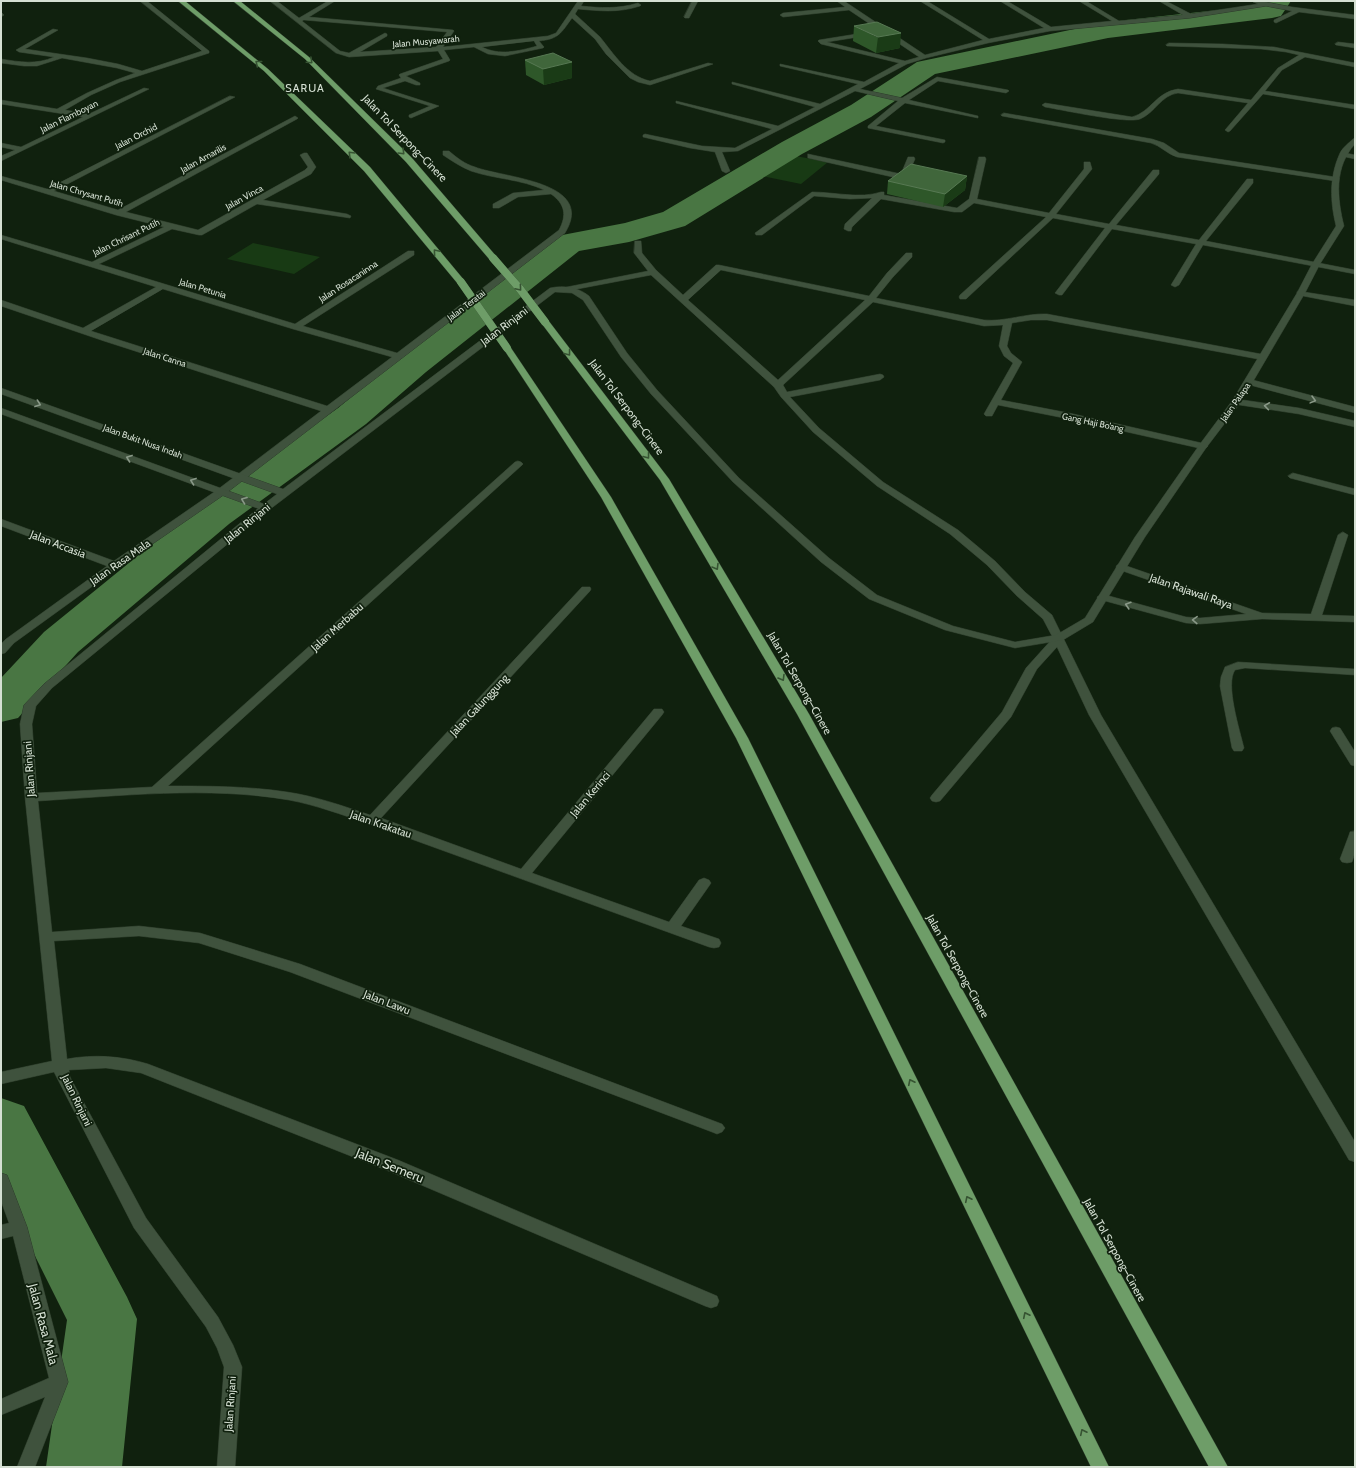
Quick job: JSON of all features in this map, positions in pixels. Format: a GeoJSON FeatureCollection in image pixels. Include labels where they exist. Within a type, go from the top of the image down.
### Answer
{"type":"FeatureCollection","features":[{"type":"Feature","properties":{"kind":"highway"},"geometry":{"type":"LineString","coordinates":[[181,1],[266,70],[367,169],[472,297],[606,497],[742,738],[1100,1467]]}},
{"type":"Feature","properties":{"kind":"highway","name":"Jalan Tol Serpong–Cinere"},"geometry":{"type":"LineString","coordinates":[[236,1],[307,58],[398,148],[520,289],[664,479],[799,707],[1219,1467]]}},
{"type":"Feature","properties":{"kind":"street"},"geometry":{"type":"LineString","coordinates":[[58,111],[102,88],[141,73],[207,52],[143,1]]}},
{"type":"Feature","properties":{"kind":"street","name":"Jalan Musyawarah"},"geometry":{"type":"LineString","coordinates":[[273,1],[301,20],[338,52],[349,55],[439,49],[554,36],[582,1]]}},
{"type":"Feature","properties":{"kind":"street"},"geometry":{"type":"LineString","coordinates":[[301,20],[332,1]]}},
{"type":"Feature","properties":{"kind":"street"},"geometry":{"type":"LineString","coordinates":[[687,17],[695,1]]}},
{"type":"Feature","properties":{"kind":"street"},"geometry":{"type":"LineString","coordinates":[[840,1],[924,56]]}},
{"type":"Feature","properties":{"kind":"street"},"geometry":{"type":"LineString","coordinates":[[924,1],[988,41]]}},
{"type":"Feature","properties":{"kind":"street"},"geometry":{"type":"LineString","coordinates":[[1002,1],[1050,29]]}},
{"type":"Feature","properties":{"kind":"street"},"geometry":{"type":"LineString","coordinates":[[1082,1],[1118,23]]}},
{"type":"Feature","properties":{"kind":"street"},"geometry":{"type":"LineString","coordinates":[[1162,1],[1190,16]]}},
{"type":"Feature","properties":{"kind":"street"},"geometry":{"type":"LineString","coordinates":[[1241,1],[1255,2],[1263,5],[1295,10],[1355,17]]}},
{"type":"Feature","properties":{"kind":"street"},"geometry":{"type":"LineString","coordinates":[[576,7],[624,10],[638,5]]}},
{"type":"Feature","properties":{"kind":"street"},"geometry":{"type":"LineString","coordinates":[[645,136],[695,148],[718,151],[736,150],[905,63],[924,56],[988,41],[1050,29],[1190,16],[1263,5]]}},
{"type":"Feature","properties":{"kind":"street"},"geometry":{"type":"LineString","coordinates":[[783,16],[850,8]]}},
{"type":"Feature","properties":{"kind":"street"},"geometry":{"type":"LineString","coordinates":[[1276,21],[1295,10]]}},
{"type":"Feature","properties":{"kind":"street"},"geometry":{"type":"LineString","coordinates":[[571,14],[597,38],[608,53],[632,77],[640,81],[653,82],[710,64]]}},
{"type":"Feature","properties":{"kind":"street"},"geometry":{"type":"LineString","coordinates":[[301,20],[451,31],[439,49],[447,60],[402,75],[405,79]]}},
{"type":"Feature","properties":{"kind":"street"},"geometry":{"type":"LineString","coordinates":[[55,30],[20,50],[110,65],[141,73]]}},
{"type":"Feature","properties":{"kind":"street"},"geometry":{"type":"LineString","coordinates":[[886,32],[820,41],[905,63]]}},
{"type":"Feature","properties":{"kind":"street"},"geometry":{"type":"LineString","coordinates":[[349,55],[372,44],[385,35]]}},
{"type":"Feature","properties":{"kind":"street"},"geometry":{"type":"LineString","coordinates":[[474,45],[493,54],[503,55],[538,48],[541,46],[535,39]]}},
{"type":"Feature","properties":{"kind":"street"},"geometry":{"type":"LineString","coordinates":[[1338,44],[1355,46]]}},
{"type":"Feature","properties":{"kind":"street"},"geometry":{"type":"LineString","coordinates":[[1169,45],[1226,45],[1277,48],[1355,66]]}},
{"type":"Feature","properties":{"kind":"street"},"geometry":{"type":"LineString","coordinates":[[415,51],[422,55],[420,57]]}},
{"type":"Feature","properties":{"kind":"street"},"geometry":{"type":"LineString","coordinates":[[1228,130],[1280,69],[1304,55]]}},
{"type":"Feature","properties":{"kind":"street"},"geometry":{"type":"LineString","coordinates":[[1,61],[36,65],[46,63],[61,56]]}},
{"type":"Feature","properties":{"kind":"street"},"geometry":{"type":"LineString","coordinates":[[782,65],[865,84]]}},
{"type":"Feature","properties":{"kind":"street"},"geometry":{"type":"LineString","coordinates":[[411,116],[436,106],[379,89],[380,87],[405,79],[418,84]]}},
{"type":"Feature","properties":{"kind":"street"},"geometry":{"type":"LineString","coordinates":[[943,141],[870,127],[904,100],[937,79],[1006,91]]}},
{"type":"Feature","properties":{"kind":"street"},"geometry":{"type":"LineString","coordinates":[[734,83],[820,106]]}},
{"type":"Feature","properties":{"kind":"street","name":"Jalan Flamboyan"},"geometry":{"type":"LineString","coordinates":[[1,159],[146,89]]}},
{"type":"Feature","properties":{"kind":"street"},"geometry":{"type":"LineString","coordinates":[[854,89],[976,117]]}},
{"type":"Feature","properties":{"kind":"street"},"geometry":{"type":"LineString","coordinates":[[1045,105],[1132,119],[1141,116],[1170,91],[1253,102]]}},
{"type":"Feature","properties":{"kind":"street"},"geometry":{"type":"LineString","coordinates":[[1261,92],[1355,107]]}},
{"type":"Feature","properties":{"kind":"street","name":"Jalan Orchid"},"geometry":{"type":"LineString","coordinates":[[47,192],[232,97]]}},
{"type":"Feature","properties":{"kind":"street"},"geometry":{"type":"LineString","coordinates":[[1,102],[89,116]]}},
{"type":"Feature","properties":{"kind":"street"},"geometry":{"type":"LineString","coordinates":[[678,102],[778,128]]}},
{"type":"Feature","properties":{"kind":"street"},"geometry":{"type":"LineString","coordinates":[[1004,115],[1152,141],[1162,144],[1172,153],[1177,155],[1229,164],[1238,167],[1279,174],[1299,174],[1335,179]]}},
{"type":"Feature","properties":{"kind":"street","name":"Jalan Amarilis"},"geometry":{"type":"LineString","coordinates":[[119,214],[296,118]]}},
{"type":"Feature","properties":{"kind":"street","name":"Jalan Palapa"},"geometry":{"type":"LineString","coordinates":[[1058,638],[1089,620],[1121,567],[1203,446],[1249,382],[1316,264],[1340,226],[1335,204],[1335,179],[1344,154],[1353,144]]}},
{"type":"Feature","properties":{"kind":"street"},"geometry":{"type":"LineString","coordinates":[[1,145],[23,149]]}},
{"type":"Feature","properties":{"kind":"street"},"geometry":{"type":"LineString","coordinates":[[718,151],[726,171]]}},
{"type":"Feature","properties":{"kind":"street","name":"Jalan Teratai"},"geometry":{"type":"LineString","coordinates":[[244,477],[562,231],[569,215],[568,209],[562,198],[554,192],[540,186],[475,170],[457,162],[446,153]]}},
{"type":"Feature","properties":{"kind":"street"},"geometry":{"type":"LineString","coordinates":[[1344,154],[1355,156]]}},
{"type":"Feature","properties":{"kind":"street","name":"Jalan Vinca"},"geometry":{"type":"LineString","coordinates":[[169,227],[199,233],[258,202],[311,169],[312,167],[304,155]]}},
{"type":"Feature","properties":{"kind":"street"},"geometry":{"type":"LineString","coordinates":[[811,156],[903,177]]}},
{"type":"Feature","properties":{"kind":"street"},"geometry":{"type":"LineString","coordinates":[[848,229],[848,226],[879,196],[903,177],[911,159]]}},
{"type":"Feature","properties":{"kind":"street"},"geometry":{"type":"LineString","coordinates":[[759,233],[812,194],[879,196],[959,210],[973,200],[982,159]]}},
{"type":"Feature","properties":{"kind":"street"},"geometry":{"type":"LineString","coordinates":[[963,297],[1050,217],[1088,169],[1087,164]]}},
{"type":"Feature","properties":{"kind":"street"},"geometry":{"type":"LineString","coordinates":[[1059,293],[1110,227],[1156,172]]}},
{"type":"Feature","properties":{"kind":"street","name":"Jalan Chrysant Putih"},"geometry":{"type":"LineString","coordinates":[[1,178],[119,214],[169,227]]}},
{"type":"Feature","properties":{"kind":"street"},"geometry":{"type":"LineString","coordinates":[[1175,285],[1201,243],[1250,181]]}},
{"type":"Feature","properties":{"kind":"street"},"geometry":{"type":"LineString","coordinates":[[496,206],[516,195],[554,192]]}},
{"type":"Feature","properties":{"kind":"street"},"geometry":{"type":"LineString","coordinates":[[973,200],[1050,217],[1201,243],[1355,272]]}},
{"type":"Feature","properties":{"kind":"street"},"geometry":{"type":"LineString","coordinates":[[258,202],[347,216]]}},
{"type":"Feature","properties":{"kind":"street","name":"Jalan Chrisant Putih"},"geometry":{"type":"LineString","coordinates":[[92,265],[169,227]]}},
{"type":"Feature","properties":{"kind":"street","name":"Jalan Petunia"},"geometry":{"type":"LineString","coordinates":[[2,238],[296,327],[399,356]]}},
{"type":"Feature","properties":{"kind":"street"},"geometry":{"type":"LineString","coordinates":[[638,243],[638,253],[653,272],[778,384],[784,395],[816,430],[880,484],[954,532],[991,563],[1048,617],[1095,715],[1355,1156]]}},
{"type":"Feature","properties":{"kind":"street","name":"Jalan Rosacaninna"},"geometry":{"type":"LineString","coordinates":[[296,327],[411,253]]}},
{"type":"Feature","properties":{"kind":"street"},"geometry":{"type":"LineString","coordinates":[[778,384],[871,299],[890,275],[909,255]]}},
{"type":"Feature","properties":{"kind":"street"},"geometry":{"type":"LineString","coordinates":[[684,300],[719,267],[984,323],[1001,324],[1036,316],[1047,317],[1263,357]]}},
{"type":"Feature","properties":{"kind":"street","name":"Jalan Rinjani"},"geometry":{"type":"LineString","coordinates":[[226,1467],[233,1367],[212,1322],[140,1223],[64,1077],[60,1065],[31,797],[26,724],[30,705],[48,686],[282,492],[553,290],[653,272]]}},
{"type":"Feature","properties":{"kind":"street"},"geometry":{"type":"LineString","coordinates":[[84,331],[163,286]]}},
{"type":"Feature","properties":{"kind":"street"},"geometry":{"type":"LineString","coordinates":[[567,288],[583,295],[586,298],[624,355],[654,392],[736,480],[824,560],[873,597],[949,628],[1016,646],[1058,638]]}},
{"type":"Feature","properties":{"kind":"street"},"geometry":{"type":"LineString","coordinates":[[1303,289],[1355,296]]}},
{"type":"Feature","properties":{"kind":"street"},"geometry":{"type":"LineString","coordinates":[[1303,289],[1355,303]]}},
{"type":"Feature","properties":{"kind":"street","name":"Jalan Canna"},"geometry":{"type":"LineString","coordinates":[[1,303],[329,410]]}},
{"type":"Feature","properties":{"kind":"street"},"geometry":{"type":"LineString","coordinates":[[989,414],[1018,362],[1007,354],[1003,346],[1008,322]]}},
{"type":"Feature","properties":{"kind":"street"},"geometry":{"type":"LineString","coordinates":[[784,395],[880,377]]}},
{"type":"Feature","properties":{"kind":"street"},"geometry":{"type":"LineString","coordinates":[[1249,382],[1355,410]]}},
{"type":"Feature","properties":{"kind":"street","name":"Jalan Bukit Nusa Indah"},"geometry":{"type":"LineString","coordinates":[[1,391],[244,477],[282,492]]}},
{"type":"Feature","properties":{"kind":"street"},"geometry":{"type":"LineString","coordinates":[[1288,409],[1296,395]]}},
{"type":"Feature","properties":{"kind":"street","name":"Gang Haji Bo’ang"},"geometry":{"type":"LineString","coordinates":[[995,402],[1069,416],[1203,446]]}},
{"type":"Feature","properties":{"kind":"street"},"geometry":{"type":"LineString","coordinates":[[1236,402],[1288,409],[1355,424]]}},
{"type":"Feature","properties":{"kind":"street","name":"Jalan Bukit Nusa Indah"},"geometry":{"type":"LineString","coordinates":[[1,411],[263,508]]}},
{"type":"Feature","properties":{"kind":"street","name":"Jalan Merbabu"},"geometry":{"type":"LineString","coordinates":[[156,790],[518,464]]}},
{"type":"Feature","properties":{"kind":"street"},"geometry":{"type":"LineString","coordinates":[[1293,476],[1355,492]]}},
{"type":"Feature","properties":{"kind":"street","name":"Jalan Rasa Mala"},"geometry":{"type":"LineString","coordinates":[[1,651],[6,639],[224,493],[244,477]]}},
{"type":"Feature","properties":{"kind":"street","name":"Jalan Accasia"},"geometry":{"type":"LineString","coordinates":[[1,522],[115,565]]}},
{"type":"Feature","properties":{"kind":"street"},"geometry":{"type":"LineString","coordinates":[[1315,618],[1343,535]]}},
{"type":"Feature","properties":{"kind":"street","name":"Jalan Rajawali Raya"},"geometry":{"type":"LineString","coordinates":[[1121,567],[1262,616]]}},
{"type":"Feature","properties":{"kind":"street","name":"Jalan Galunggung"},"geometry":{"type":"LineString","coordinates":[[372,820],[586,589]]}},
{"type":"Feature","properties":{"kind":"street","name":"Jalan Rajawali Raya"},"geometry":{"type":"LineString","coordinates":[[1102,597],[1186,620],[1262,616],[1355,619]]}},
{"type":"Feature","properties":{"kind":"street"},"geometry":{"type":"LineString","coordinates":[[1218,619],[1222,601]]}},
{"type":"Feature","properties":{"kind":"street"},"geometry":{"type":"LineString","coordinates":[[936,798],[1007,714],[1032,668],[1058,638]]}},
{"type":"Feature","properties":{"kind":"street"},"geometry":{"type":"LineString","coordinates":[[1238,748],[1227,696],[1226,676],[1228,670],[1233,666],[1245,665],[1355,672]]}},
{"type":"Feature","properties":{"kind":"street","name":"Jalan Kerinci"},"geometry":{"type":"LineString","coordinates":[[523,875],[658,712]]}},
{"type":"Feature","properties":{"kind":"street"},"geometry":{"type":"LineString","coordinates":[[1336,731],[1354,760]]}},
{"type":"Feature","properties":{"kind":"street","name":"Jalan Krakatau"},"geometry":{"type":"LineString","coordinates":[[31,797],[156,790],[249,792],[288,796],[372,820],[714,943]]}},
{"type":"Feature","properties":{"kind":"street"},"geometry":{"type":"LineString","coordinates":[[1347,859],[1355,835]]}},
{"type":"Feature","properties":{"kind":"street"},"geometry":{"type":"LineString","coordinates":[[672,928],[704,883]]}},
{"type":"Feature","properties":{"kind":"street","name":"Jalan Lawu"},"geometry":{"type":"LineString","coordinates":[[46,937],[139,931],[200,938],[310,973],[717,1128]]}},
{"type":"Feature","properties":{"kind":"street","name":"Jalan Semeru"},"geometry":{"type":"LineString","coordinates":[[1,1078],[60,1065],[102,1061],[123,1062],[143,1068],[392,1166],[711,1301]]}},
{"type":"Feature","properties":{"kind":"street","name":"Jalan Rasa Mala"},"geometry":{"type":"LineString","coordinates":[[1,1180],[19,1227],[59,1382]]}},
{"type":"Feature","properties":{"kind":"street"},"geometry":{"type":"LineString","coordinates":[[1,1232],[19,1227]]}},
{"type":"Feature","properties":{"kind":"street"},"geometry":{"type":"LineString","coordinates":[[1,1407],[59,1382]]}},
{"type":"Feature","properties":{"kind":"street"},"geometry":{"type":"LineString","coordinates":[[26,1467],[59,1382]]}},
{"type":"Feature","properties":{"kind":"green space"},"geometry":{"type":"Polygon","coordinates":[[[790,155],[828,162],[801,184],[762,176],[790,155]]]}},
{"type":"Feature","properties":{"kind":"green space"},"geometry":{"type":"Polygon","coordinates":[[[253,243],[320,257],[294,274],[227,259],[253,243]]]}},
{"type":"Feature","properties":{"kind":"building"},"geometry":{"type":"Polygon","coordinates":[[[877,22],[901,33],[878,37],[854,26],[877,22]]]}},
{"type":"Feature","properties":{"kind":"building"},"geometry":{"type":"Polygon","coordinates":[[[553,53],[572,62],[543,69],[525,60],[553,53]]]}},
{"type":"Feature","properties":{"kind":"building"},"geometry":{"type":"Polygon","coordinates":[[[911,164],[967,176],[945,194],[888,181],[911,164]]]}},
{"type":"Feature","properties":{"kind":"waterway"},"geometry":{"type":"LineString","coordinates":[[1,707],[61,642],[214,515],[352,416],[413,364],[569,243],[629,232],[674,219],[792,148],[861,111],[926,68],[1108,30],[1272,11],[1279,1]]}},
{"type":"Feature","properties":{"kind":"waterway"},"geometry":{"type":"LineString","coordinates":[[1,1124],[102,1319],[84,1467]]}},
{"type":"Feature","properties":{"kind":"district","name":"SARUA"},"geometry":{"type":"Point","coordinates":[305,88]}}]}
